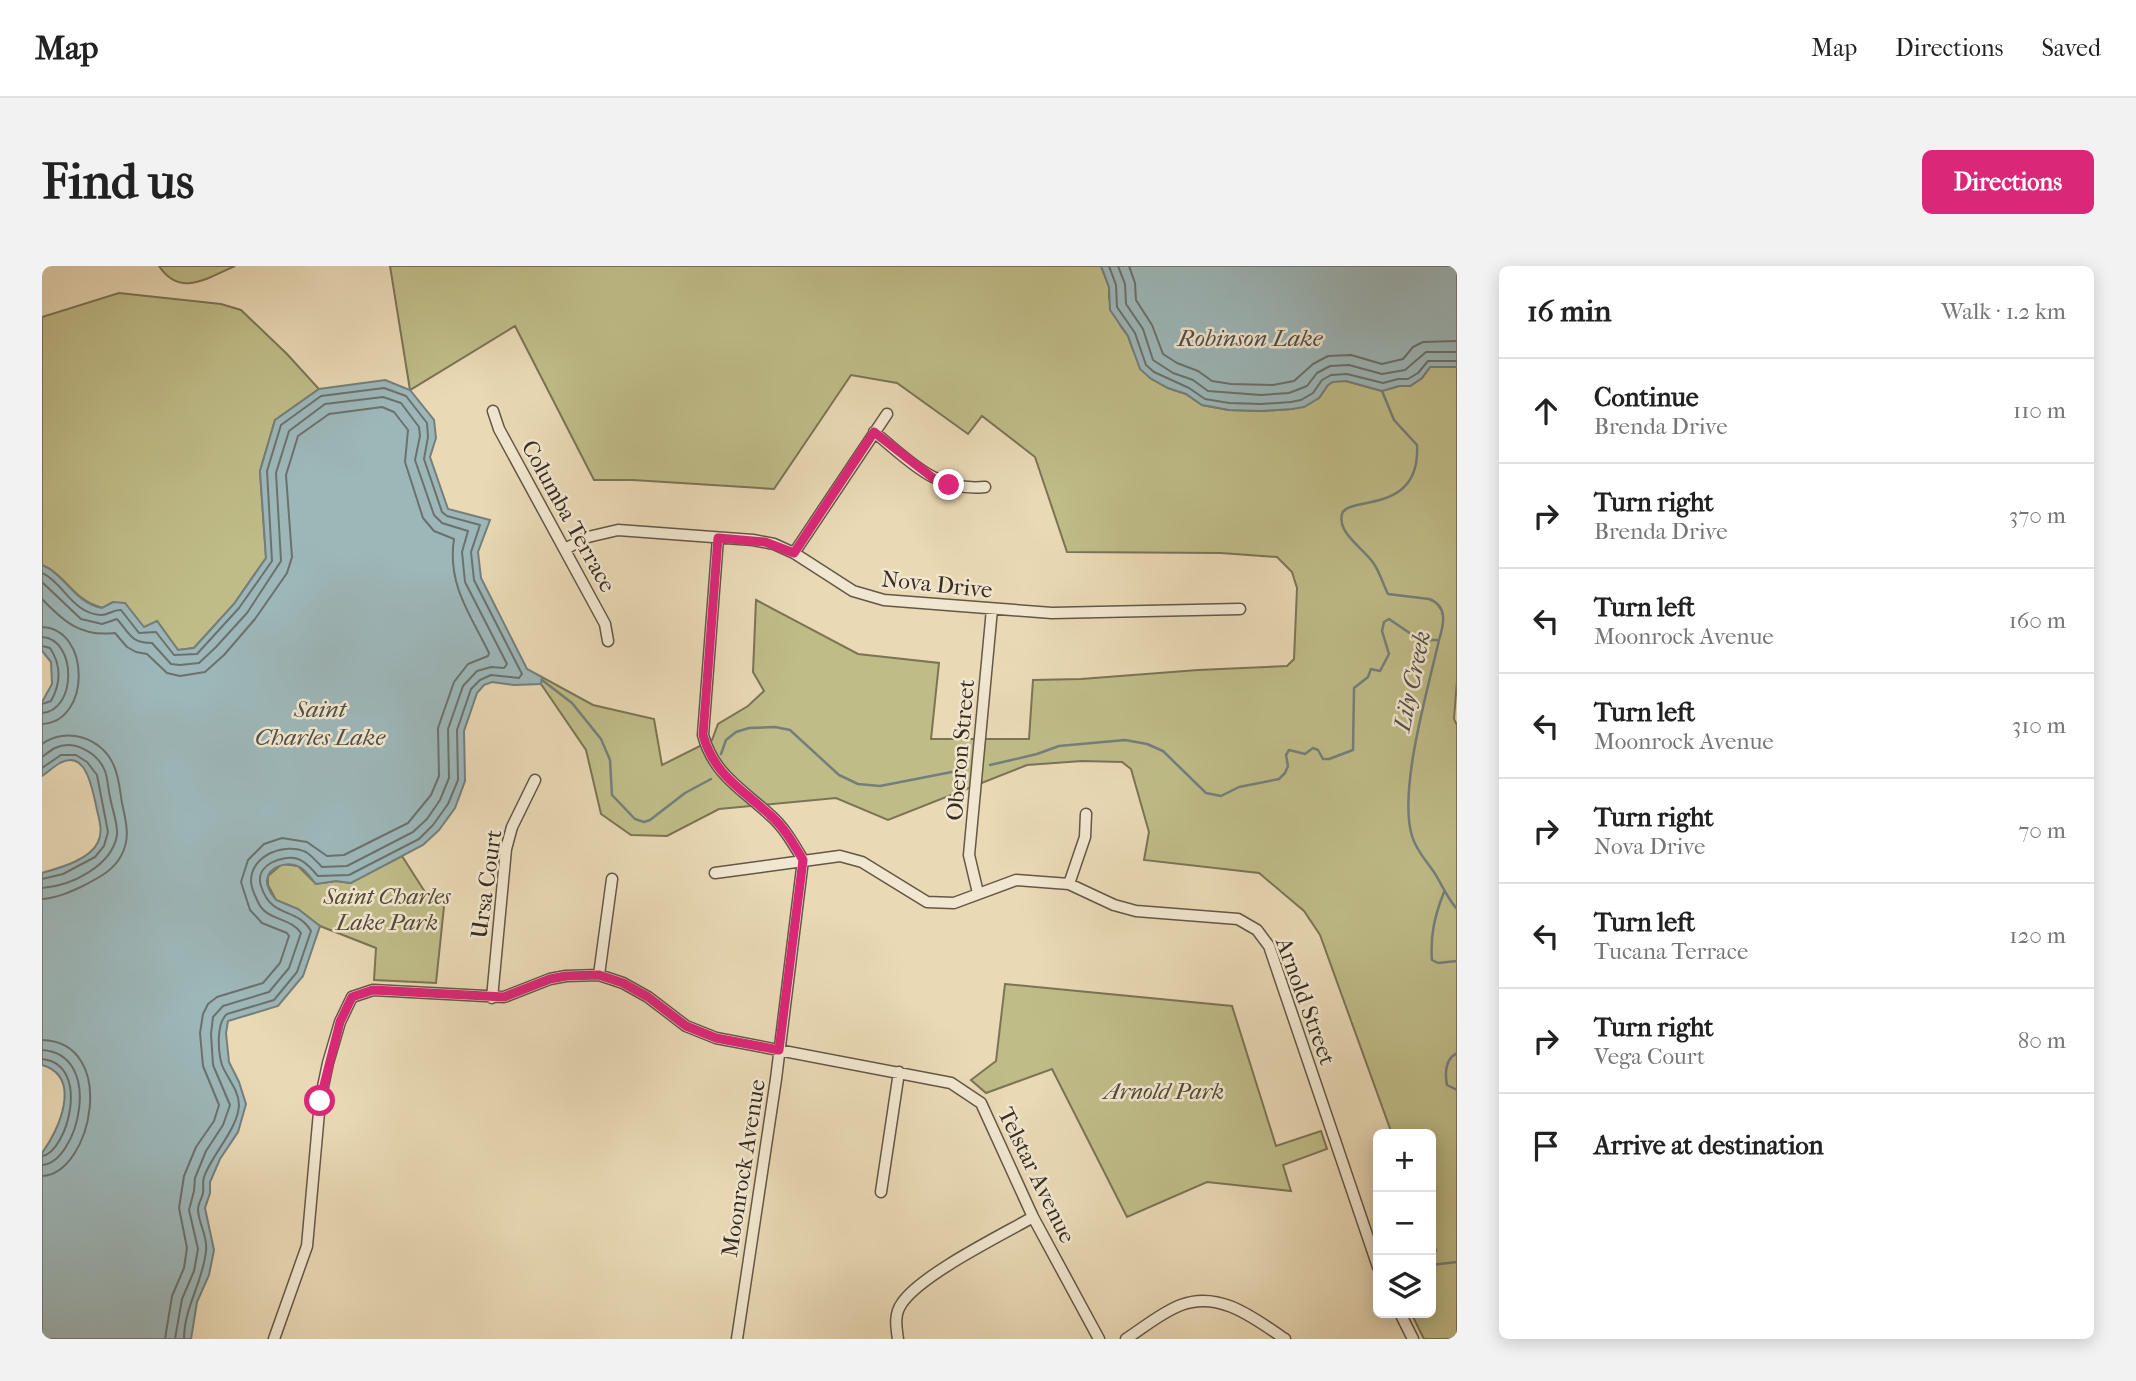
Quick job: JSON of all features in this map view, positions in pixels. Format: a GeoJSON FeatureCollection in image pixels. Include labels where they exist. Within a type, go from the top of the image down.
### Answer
{"type":"FeatureCollection","features":[{"type":"Feature","properties":{"kind":"street","name":"Columba Terrace"},"geometry":{"type":"LineString","coordinates":[[493,411],[499,429],[605,624],[608,641]]}},
{"type":"Feature","properties":{"kind":"street"},"geometry":{"type":"LineString","coordinates":[[794,553],[887,414]]}},
{"type":"Feature","properties":{"kind":"street"},"geometry":{"type":"LineString","coordinates":[[874,432],[933,478],[966,489],[985,487]]}},
{"type":"Feature","properties":{"kind":"street","name":"Nova Drive"},"geometry":{"type":"LineString","coordinates":[[565,549],[588,537],[608,531],[765,542],[794,553],[845,586],[868,596],[902,602],[1052,613],[1240,610]]}},
{"type":"Feature","properties":{"kind":"street"},"geometry":{"type":"LineString","coordinates":[[718,538],[703,735],[708,751],[726,778],[770,814],[787,832],[803,860]]}},
{"type":"Feature","properties":{"kind":"street","name":"Oberon Street"},"geometry":{"type":"LineString","coordinates":[[978,893],[969,855],[992,610]]}},
{"type":"Feature","properties":{"kind":"street","name":"Ursa Court"},"geometry":{"type":"LineString","coordinates":[[492,998],[506,849],[512,827],[535,780]]}},
{"type":"Feature","properties":{"kind":"street"},"geometry":{"type":"LineString","coordinates":[[1069,884],[1085,837],[1086,814]]}},
{"type":"Feature","properties":{"kind":"street","name":"Arnold Street"},"geometry":{"type":"LineString","coordinates":[[715,873],[840,856],[862,862],[927,902],[954,903],[1016,880],[1069,884],[1114,905],[1145,913],[1238,919],[1251,925],[1269,946],[1374,1255]]}},
{"type":"Feature","properties":{"kind":"street","name":"Moonrock Avenue"},"geometry":{"type":"LineString","coordinates":[[737,1339],[779,1050],[803,860]]}},
{"type":"Feature","properties":{"kind":"street"},"geometry":{"type":"LineString","coordinates":[[274,1339],[307,1245],[320,1101],[340,1022],[352,997],[373,990],[504,997],[558,978],[599,975],[612,879]]}},
{"type":"Feature","properties":{"kind":"street","name":"Telstar Avenue"},"geometry":{"type":"LineString","coordinates":[[599,975],[632,987],[686,1026],[716,1038],[951,1083],[981,1103],[1033,1217],[1099,1339]]}},
{"type":"Feature","properties":{"kind":"street"},"geometry":{"type":"LineString","coordinates":[[881,1192],[899,1072]]}},
{"type":"Feature","properties":{"kind":"street"},"geometry":{"type":"LineString","coordinates":[[898,1339],[895,1323],[900,1305],[913,1289],[1033,1217]]}},
{"type":"Feature","properties":{"kind":"street"},"geometry":{"type":"LineString","coordinates":[[1126,1339],[1181,1305],[1198,1301],[1236,1307],[1285,1339]]}},
{"type":"Feature","properties":{"kind":"street"},"geometry":{"type":"LineString","coordinates":[[1402,1318],[1413,1339]]}},
{"type":"Feature","properties":{"kind":"green space"},"geometry":{"type":"Polygon","coordinates":[[[159,266],[235,266],[204,280],[185,283],[167,276],[159,266]]]}},
{"type":"Feature","properties":{"kind":"green space"},"geometry":{"type":"Polygon","coordinates":[[[390,266],[1101,266],[1109,287],[1109,298],[1120,325],[1150,378],[1186,394],[1202,405],[1229,410],[1292,409],[1319,398],[1333,381],[1346,381],[1382,391],[1410,386],[1422,378],[1430,367],[1457,367],[1457,681],[1454,719],[1457,725],[1457,1339],[1424,1339],[1414,1318],[1436,1318],[1436,1129],[1390,1129],[1320,935],[1304,911],[1259,873],[1144,860],[1149,832],[1131,769],[1122,762],[1082,761],[1027,765],[888,820],[836,798],[719,809],[667,836],[631,835],[601,814],[586,750],[541,684],[542,677],[593,705],[654,719],[662,765],[712,740],[718,724],[748,706],[764,691],[753,672],[756,600],[858,654],[939,663],[931,739],[1029,739],[1033,680],[1287,666],[1294,659],[1297,588],[1292,572],[1277,557],[1221,553],[1067,552],[1035,457],[982,416],[968,434],[897,383],[851,375],[774,489],[594,480],[515,326],[410,390],[390,266]]]}},
{"type":"Feature","properties":{"kind":"green space"},"geometry":{"type":"Polygon","coordinates":[[[119,293],[221,304],[241,310],[319,389],[275,420],[260,471],[266,558],[234,604],[194,648],[178,650],[157,621],[144,628],[113,602],[103,608],[93,605],[42,565],[42,317],[119,293]]]}},
{"type":"Feature","properties":{"kind":"green space","name":"Saint Charles Lake Park"},"geometry":{"type":"Polygon","coordinates":[[[402,856],[425,892],[445,897],[436,983],[374,980],[376,948],[320,926],[298,909],[276,900],[268,885],[268,876],[282,864],[298,866],[316,884],[336,881],[350,883],[402,856]]]}},
{"type":"Feature","properties":{"kind":"green space","name":"Arnold Park"},"geometry":{"type":"Polygon","coordinates":[[[1005,984],[1232,1006],[1276,1146],[1321,1131],[1327,1149],[1283,1165],[1291,1191],[1207,1182],[1127,1217],[1052,1069],[986,1093],[971,1080],[996,1061],[1005,984]]]}},
{"type":"Feature","properties":{"kind":"water","name":"Robinson Lake"},"geometry":{"type":"Polygon","coordinates":[[[1101,266],[1457,266],[1457,367],[1430,367],[1422,378],[1410,386],[1382,391],[1346,381],[1333,382],[1319,398],[1304,407],[1292,409],[1229,410],[1202,405],[1186,394],[1150,378],[1140,369],[1128,336],[1110,310],[1109,287],[1101,266]]]}},
{"type":"Feature","properties":{"kind":"water","name":"Saint Charles Lake"},"geometry":{"type":"Polygon","coordinates":[[[385,380],[410,390],[434,420],[436,438],[430,457],[448,509],[490,520],[478,552],[481,578],[527,669],[542,677],[541,684],[514,685],[492,682],[484,685],[477,693],[464,731],[465,781],[455,808],[439,830],[423,845],[351,883],[336,881],[316,884],[302,869],[290,864],[271,871],[267,885],[276,900],[298,909],[320,926],[303,976],[278,1006],[228,1021],[226,1033],[229,1062],[246,1104],[238,1132],[220,1159],[210,1182],[205,1208],[214,1250],[209,1275],[197,1302],[191,1339],[42,1339],[42,1153],[60,1118],[64,1092],[62,1081],[54,1071],[42,1065],[42,873],[88,854],[98,842],[101,828],[92,789],[82,766],[69,760],[42,776],[42,702],[52,684],[51,662],[42,651],[42,565],[92,605],[102,608],[113,602],[125,603],[144,627],[157,621],[178,650],[194,648],[234,604],[266,558],[260,471],[275,420],[319,389],[385,380]]]}},
{"type":"Feature","properties":{"kind":"waterway","name":"Lily Creek"},"geometry":{"type":"LineString","coordinates":[[1382,391],[1394,420],[1417,445],[1415,468],[1408,483],[1396,493],[1347,508],[1342,514],[1342,521],[1348,535],[1374,564],[1388,594],[1429,599],[1442,611],[1442,628],[1411,767],[1409,816],[1417,848],[1457,909]]}},
{"type":"Feature","properties":{"kind":"waterway"},"geometry":{"type":"LineString","coordinates":[[990,765],[1059,746],[1125,740],[1147,744],[1163,751],[1206,793],[1221,796],[1239,787],[1279,779],[1288,766],[1286,755],[1289,750],[1305,754],[1313,748],[1318,750],[1323,759],[1353,750],[1354,688],[1368,677],[1371,669],[1380,671],[1389,654],[1382,631],[1384,622],[1389,619],[1420,640],[1437,640]]}},
{"type":"Feature","properties":{"kind":"waterway"},"geometry":{"type":"LineString","coordinates":[[542,680],[572,703],[601,739],[610,760],[612,795],[635,819],[644,822],[650,820],[685,793],[711,779]]}},
{"type":"Feature","properties":{"kind":"waterway"},"geometry":{"type":"LineString","coordinates":[[721,754],[726,740],[736,732],[749,728],[775,727],[790,730],[839,775],[858,784],[880,786],[962,770]]}},
{"type":"Feature","properties":{"kind":"waterway"},"geometry":{"type":"LineString","coordinates":[[1444,892],[1434,925],[1432,960],[1438,963],[1457,961]]}},
{"type":"Feature","properties":{"kind":"waterway"},"geometry":{"type":"LineString","coordinates":[[1457,1053],[1448,1063],[1446,1076],[1447,1085],[1457,1090]]}},
{"type":"Feature","properties":{"kind":"waterway"},"geometry":{"type":"LineString","coordinates":[[1436,1264],[1457,1262]]}},
{"type":"Feature","properties":{"kind":"route"},"geometry":{"type":"LineString","coordinates":[[320,1101],[340,1022],[352,997],[373,990],[492,998],[504,997],[550,979],[599,975],[623,983],[648,997],[686,1026],[716,1038],[779,1050],[803,860],[787,832],[770,814],[726,778],[708,751],[703,735],[718,538],[765,542],[794,553],[874,432],[920,469],[949,485]]}}]}
